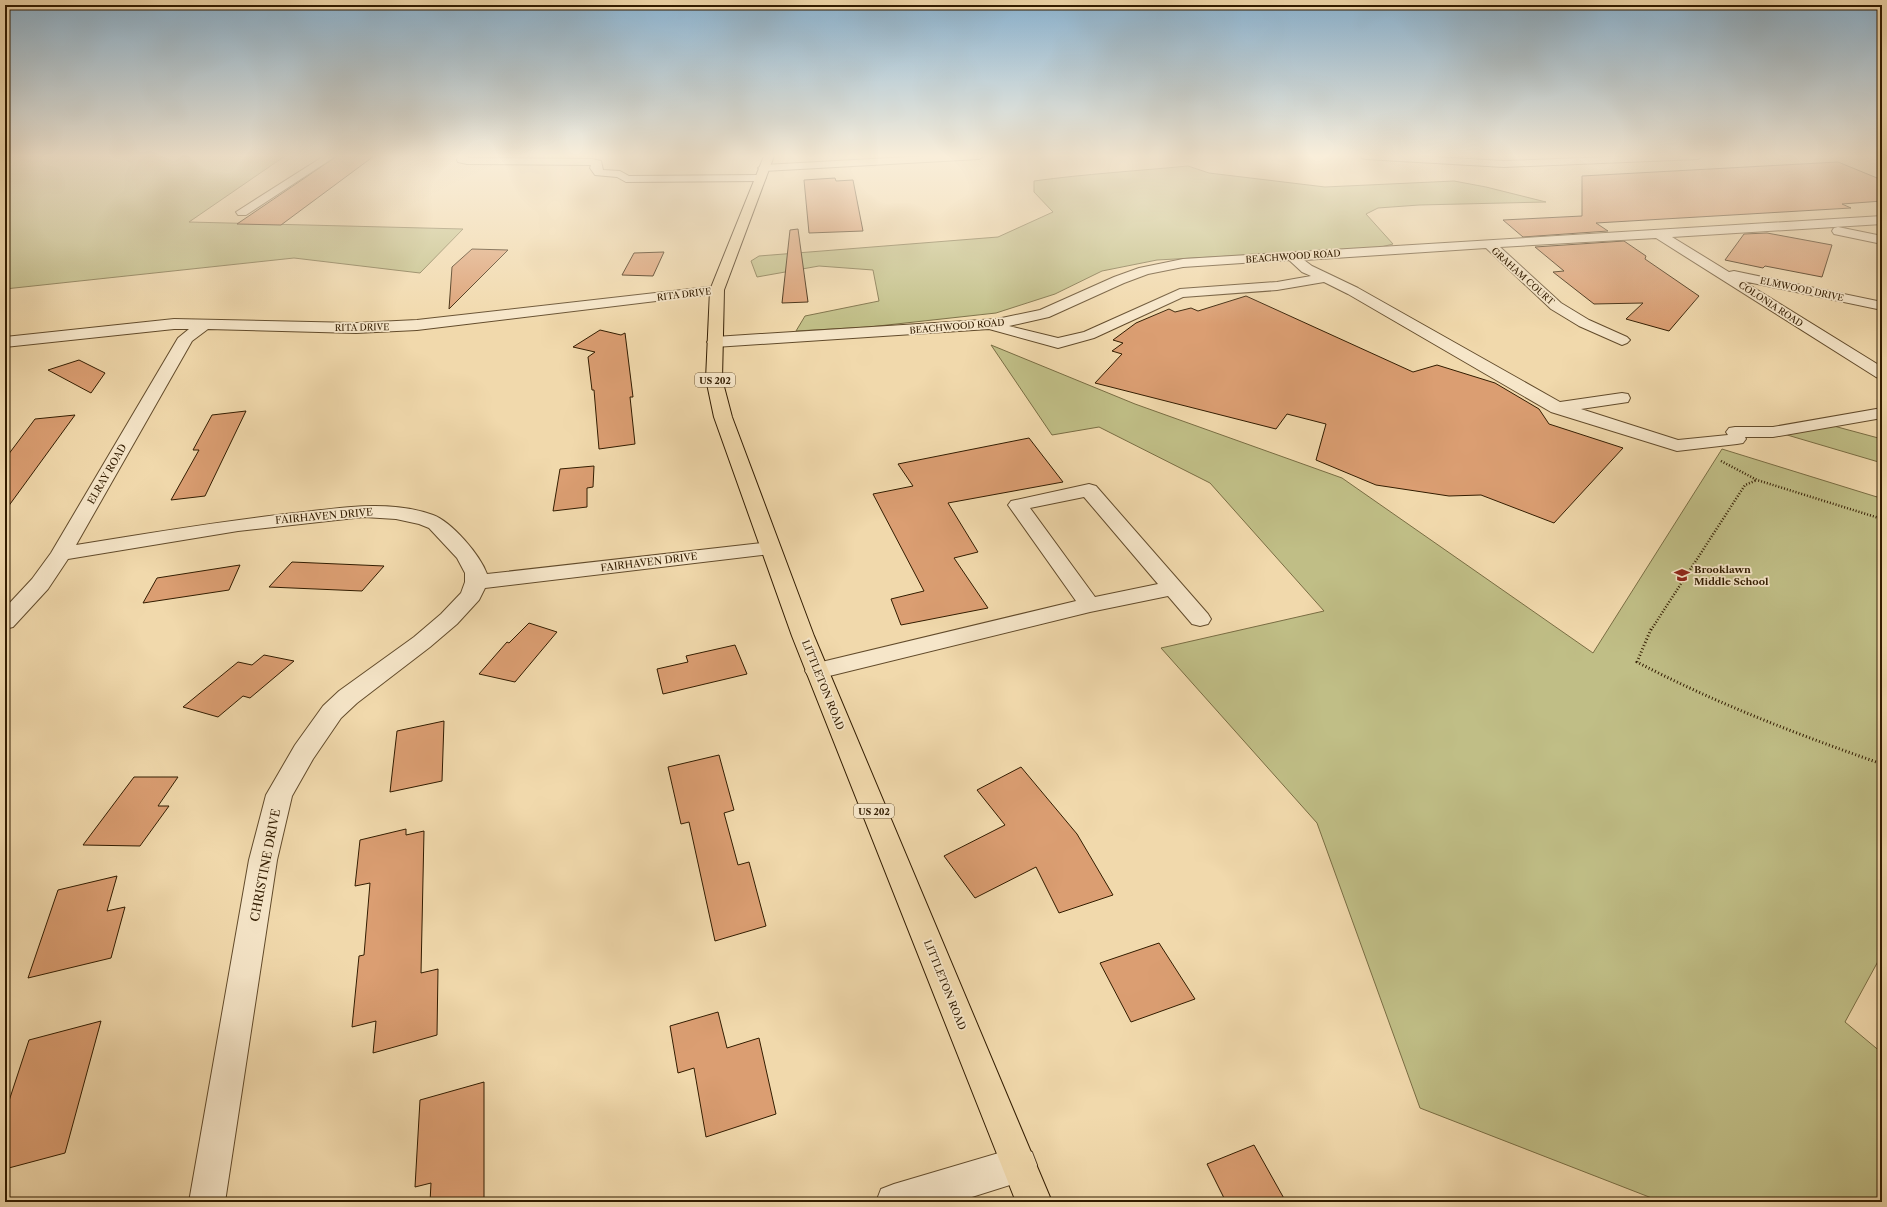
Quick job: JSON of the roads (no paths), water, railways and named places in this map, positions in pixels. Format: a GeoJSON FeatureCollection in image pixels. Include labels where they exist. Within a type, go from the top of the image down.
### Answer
{"type":"FeatureCollection","features":[{"type":"Feature","properties":{"kind":"main road","name":"LITTLETON ROAD"},"geometry":{"type":"LineString","coordinates":[[747,212],[717,290],[714,378],[723,417],[770,548],[817,671],[1034,1202]]}},
{"type":"Feature","properties":{"kind":"street","name":"BEACHWOOD ROAD"},"geometry":{"type":"LineString","coordinates":[[716,342],[988,326],[1044,314],[1119,280],[1162,266],[1183,263],[1660,235],[1882,220]]}},
{"type":"Feature","properties":{"kind":"street"},"geometry":{"type":"LineString","coordinates":[[1809,225],[1882,240]]}},
{"type":"Feature","properties":{"kind":"street","name":"COLONIA ROAD"},"geometry":{"type":"LineString","coordinates":[[1660,235],[1722,272],[1882,374]]}},
{"type":"Feature","properties":{"kind":"street","name":"GRAHAM COURT"},"geometry":{"type":"LineString","coordinates":[[1489,244],[1556,306],[1584,323],[1622,340]]}},
{"type":"Feature","properties":{"kind":"street"},"geometry":{"type":"LineString","coordinates":[[1292,256],[1307,269],[1352,290],[1557,408],[1677,446],[1736,436],[1825,424],[1882,413]]}},
{"type":"Feature","properties":{"kind":"street","name":"ELMWOOD DRIVE"},"geometry":{"type":"LineString","coordinates":[[1722,272],[1882,306]]}},
{"type":"Feature","properties":{"kind":"street"},"geometry":{"type":"LineString","coordinates":[[988,326],[1058,343],[1089,335],[1180,293],[1277,286],[1325,278]]}},
{"type":"Feature","properties":{"kind":"street","name":"RITA DRIVE"},"geometry":{"type":"LineString","coordinates":[[5,342],[174,324],[356,328],[418,325],[717,290]]}},
{"type":"Feature","properties":{"kind":"street","name":"ELRAY ROAD"},"geometry":{"type":"LineString","coordinates":[[5,622],[40,584],[61,554],[186,338],[204,324]]}},
{"type":"Feature","properties":{"kind":"street"},"geometry":{"type":"LineString","coordinates":[[1557,408],[1622,398]]}},
{"type":"Feature","properties":{"kind":"street"},"geometry":{"type":"LineString","coordinates":[[1090,605],[1018,505],[1089,490],[1200,619]]}},
{"type":"Feature","properties":{"kind":"street","name":"FAIRHAVEN DRIVE"},"geometry":{"type":"LineString","coordinates":[[61,554],[238,525],[364,511],[396,513],[425,519],[436,524],[466,555],[476,573],[476,582],[770,548]]}},
{"type":"Feature","properties":{"kind":"street","name":"CHRISTINE DRIVE"},"geometry":{"type":"LineString","coordinates":[[207,1202],[263,860],[279,795],[304,752],[332,712],[348,697],[422,642],[449,619],[471,595],[476,582]]}},
{"type":"Feature","properties":{"kind":"street"},"geometry":{"type":"LineString","coordinates":[[817,671],[1090,605],[1173,588]]}},
{"type":"Feature","properties":{"kind":"street"},"geometry":{"type":"LineString","coordinates":[[894,1202],[1019,1165]]}},
{"type":"Feature","properties":{"kind":"place","name":"Brooklawn Middle School"},"geometry":{"type":"Point","coordinates":[1682,575]}}]}
